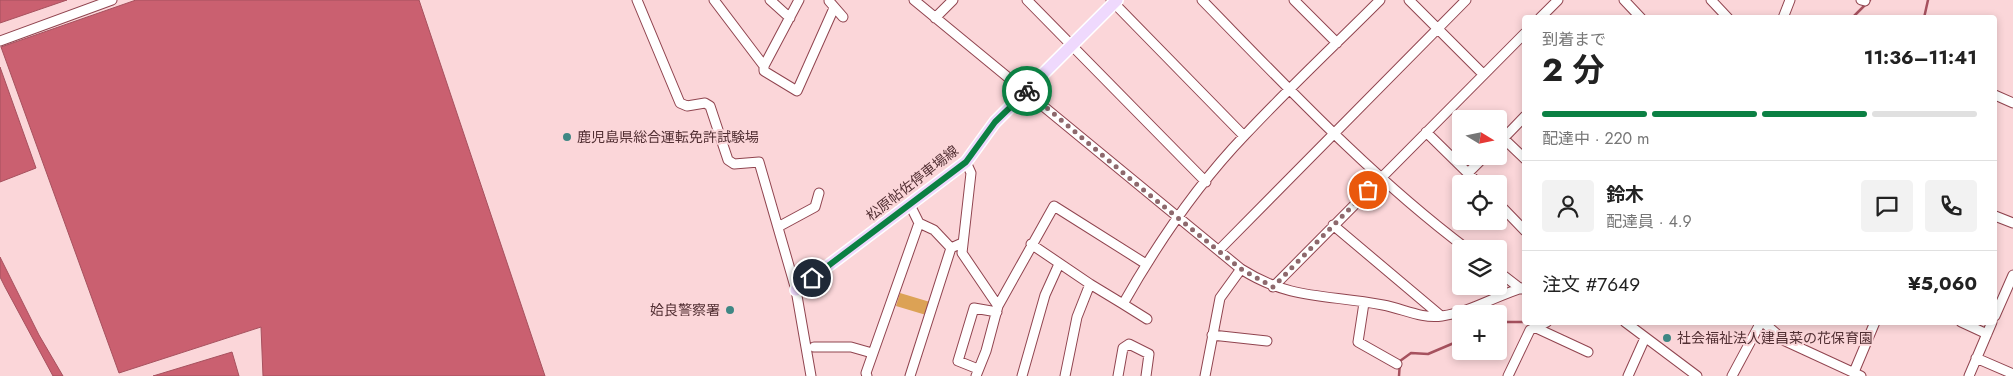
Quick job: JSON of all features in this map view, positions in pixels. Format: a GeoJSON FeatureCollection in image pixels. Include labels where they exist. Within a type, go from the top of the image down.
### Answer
{"type":"FeatureCollection","features":[{"type":"Feature","properties":{"kind":"main road","name":"松原帖佐停車場線"},"geometry":{"type":"LineString","coordinates":[[796,290],[966,162],[995,122],[1114,1]]}},
{"type":"Feature","properties":{"kind":"street"},"geometry":{"type":"LineString","coordinates":[[0,41],[112,0]]}},
{"type":"Feature","properties":{"kind":"street"},"geometry":{"type":"LineString","coordinates":[[638,0],[680,104],[687,106],[705,103],[710,106],[728,160],[734,164],[759,162],[796,290],[811,376]]}},
{"type":"Feature","properties":{"kind":"street"},"geometry":{"type":"LineString","coordinates":[[714,0],[764,66]]}},
{"type":"Feature","properties":{"kind":"street"},"geometry":{"type":"LineString","coordinates":[[770,0],[790,18]]}},
{"type":"Feature","properties":{"kind":"street"},"geometry":{"type":"LineString","coordinates":[[799,0],[764,66],[764,72],[797,91],[831,5],[843,17]]}},
{"type":"Feature","properties":{"kind":"street"},"geometry":{"type":"LineString","coordinates":[[914,0],[1026,90],[1141,188],[1241,269],[1273,287],[1294,293],[1384,305],[1418,315],[1441,316],[1456,313],[1522,288]]}},
{"type":"Feature","properties":{"kind":"street"},"geometry":{"type":"LineString","coordinates":[[935,18],[953,0]]}},
{"type":"Feature","properties":{"kind":"street"},"geometry":{"type":"LineString","coordinates":[[1027,0],[1206,182]]}},
{"type":"Feature","properties":{"kind":"street"},"geometry":{"type":"LineString","coordinates":[[1202,0],[1380,178],[1455,240]]}},
{"type":"Feature","properties":{"kind":"street"},"geometry":{"type":"LineString","coordinates":[[1294,0],[1337,43]]}},
{"type":"Feature","properties":{"kind":"street"},"geometry":{"type":"LineString","coordinates":[[1123,304],[1146,264],[1178,217],[1244,136],[1380,0]]}},
{"type":"Feature","properties":{"kind":"street"},"geometry":{"type":"LineString","coordinates":[[1409,0],[1483,74]]}},
{"type":"Feature","properties":{"kind":"street"},"geometry":{"type":"LineString","coordinates":[[1218,250],[1466,0]]}},
{"type":"Feature","properties":{"kind":"street"},"geometry":{"type":"LineString","coordinates":[[1547,15],[1558,0]]}},
{"type":"Feature","properties":{"kind":"street"},"geometry":{"type":"LineString","coordinates":[[1624,0],[1638,15]]}},
{"type":"Feature","properties":{"kind":"street"},"geometry":{"type":"LineString","coordinates":[[1711,0],[1725,15]]}},
{"type":"Feature","properties":{"kind":"street"},"geometry":{"type":"LineString","coordinates":[[1784,15],[1790,0]]}},
{"type":"Feature","properties":{"kind":"street"},"geometry":{"type":"LineString","coordinates":[[1114,1],[1244,136]]}},
{"type":"Feature","properties":{"kind":"street"},"geometry":{"type":"LineString","coordinates":[[1273,287],[1333,224],[1522,35]]}},
{"type":"Feature","properties":{"kind":"street"},"geometry":{"type":"LineString","coordinates":[[1997,96],[2013,103]]}},
{"type":"Feature","properties":{"kind":"street"},"geometry":{"type":"LineString","coordinates":[[1508,133],[1522,119]]}},
{"type":"Feature","properties":{"kind":"street"},"geometry":{"type":"LineString","coordinates":[[1426,132],[1468,173],[1476,165]]}},
{"type":"Feature","properties":{"kind":"street"},"geometry":{"type":"LineString","coordinates":[[1508,146],[1522,157]]}},
{"type":"Feature","properties":{"kind":"street"},"geometry":{"type":"LineString","coordinates":[[966,162],[971,172],[962,253],[997,309]]}},
{"type":"Feature","properties":{"kind":"street"},"geometry":{"type":"LineString","coordinates":[[778,227],[815,207],[819,193]]}},
{"type":"Feature","properties":{"kind":"street"},"geometry":{"type":"LineString","coordinates":[[910,205],[919,223],[934,230],[951,248]]}},
{"type":"Feature","properties":{"kind":"street"},"geometry":{"type":"LineString","coordinates":[[997,309],[974,308],[958,361],[977,372],[986,351],[997,309],[1031,244],[1054,206],[1146,264]]}},
{"type":"Feature","properties":{"kind":"street"},"geometry":{"type":"LineString","coordinates":[[1507,212],[1522,228]]}},
{"type":"Feature","properties":{"kind":"street"},"geometry":{"type":"LineString","coordinates":[[1997,217],[2013,223]]}},
{"type":"Feature","properties":{"kind":"street"},"geometry":{"type":"LineString","coordinates":[[867,376],[866,373],[872,353],[892,303],[919,223]]}},
{"type":"Feature","properties":{"kind":"street"},"geometry":{"type":"LineString","coordinates":[[1333,224],[1441,316]]}},
{"type":"Feature","properties":{"kind":"street"},"geometry":{"type":"LineString","coordinates":[[910,376],[951,248],[962,243]]}},
{"type":"Feature","properties":{"kind":"street"},"geometry":{"type":"LineString","coordinates":[[1031,244],[1146,319]]}},
{"type":"Feature","properties":{"kind":"street"},"geometry":{"type":"LineString","coordinates":[[1022,376],[1045,294],[1059,264]]}},
{"type":"Feature","properties":{"kind":"street"},"geometry":{"type":"LineString","coordinates":[[1205,376],[1220,298],[1241,269]]}},
{"type":"Feature","properties":{"kind":"street"},"geometry":{"type":"LineString","coordinates":[[1997,311],[2013,275]]}},
{"type":"Feature","properties":{"kind":"street"},"geometry":{"type":"LineString","coordinates":[[1507,277],[1522,287]]}},
{"type":"Feature","properties":{"kind":"street"},"geometry":{"type":"LineString","coordinates":[[1065,376],[1077,317],[1090,284]]}},
{"type":"Feature","properties":{"kind":"street"},"geometry":{"type":"LineString","coordinates":[[1364,302],[1358,342],[1397,364]]}},
{"type":"Feature","properties":{"kind":"street"},"geometry":{"type":"LineString","coordinates":[[1508,376],[1530,330],[1539,325]]}},
{"type":"Feature","properties":{"kind":"street"},"geometry":{"type":"LineString","coordinates":[[1628,325],[1697,376]]}},
{"type":"Feature","properties":{"kind":"street"},"geometry":{"type":"LineString","coordinates":[[1732,376],[1760,325]]}},
{"type":"Feature","properties":{"kind":"street"},"geometry":{"type":"LineString","coordinates":[[1766,325],[1785,341],[1858,374],[1874,325]]}},
{"type":"Feature","properties":{"kind":"street"},"geometry":{"type":"LineString","coordinates":[[1968,325],[1987,334]]}},
{"type":"Feature","properties":{"kind":"street"},"geometry":{"type":"LineString","coordinates":[[1969,376],[1991,325]]}},
{"type":"Feature","properties":{"kind":"street"},"geometry":{"type":"LineString","coordinates":[[1534,327],[1588,352]]}},
{"type":"Feature","properties":{"kind":"street"},"geometry":{"type":"LineString","coordinates":[[1212,335],[1267,341]]}},
{"type":"Feature","properties":{"kind":"street"},"geometry":{"type":"LineString","coordinates":[[1628,376],[1645,338]]}},
{"type":"Feature","properties":{"kind":"street"},"geometry":{"type":"LineString","coordinates":[[1118,376],[1123,348],[1129,344],[1149,354],[1146,376]]}},
{"type":"Feature","properties":{"kind":"street"},"geometry":{"type":"LineString","coordinates":[[814,347],[851,347],[872,353]]}},
{"type":"Feature","properties":{"kind":"street"},"geometry":{"type":"LineString","coordinates":[[1976,358],[2013,374]]}},
{"type":"Feature","properties":{"kind":"shaded area"},"geometry":{"type":"Polygon","coordinates":[[[0,0],[67,0],[0,23],[0,0]]]}},
{"type":"Feature","properties":{"kind":"shaded area"},"geometry":{"type":"Polygon","coordinates":[[[136,0],[419,0],[545,376],[263,376],[261,327],[119,373],[1,47],[136,0]]]}},
{"type":"Feature","properties":{"kind":"shaded area"},"geometry":{"type":"Polygon","coordinates":[[[0,67],[36,168],[0,182],[0,67]]]}},
{"type":"Feature","properties":{"kind":"shaded area"},"geometry":{"type":"Polygon","coordinates":[[[0,257],[39,335],[63,376],[53,376],[5,287],[0,277],[0,257]]]}},
{"type":"Feature","properties":{"kind":"shaded area"},"geometry":{"type":"Polygon","coordinates":[[[900,293],[930,302],[926,315],[896,306],[900,293]]]}},
{"type":"Feature","properties":{"kind":"shaded area"},"geometry":{"type":"Polygon","coordinates":[[[232,352],[239,376],[153,376],[232,352]]]}},
{"type":"Feature","properties":{"kind":"waterway"},"geometry":{"type":"LineString","coordinates":[[1855,15],[1870,0]]}},
{"type":"Feature","properties":{"kind":"waterway"},"geometry":{"type":"LineString","coordinates":[[1925,15],[1928,0]]}},
{"type":"Feature","properties":{"kind":"waterway"},"geometry":{"type":"LineString","coordinates":[[1507,322],[1522,322]]}},
{"type":"Feature","properties":{"kind":"waterway"},"geometry":{"type":"LineString","coordinates":[[1399,376],[1400,361],[1411,353],[1428,354],[1452,344]]}},
{"type":"Feature","properties":{"kind":"way so far"},"geometry":{"type":"LineString","coordinates":[[1027,91],[1141,188],[1241,269],[1273,287],[1368,190]]}},
{"type":"Feature","properties":{"kind":"place","name":"鹿児島県総合運転免許試験場"},"geometry":{"type":"Point","coordinates":[567,137]}},
{"type":"Feature","properties":{"kind":"place","name":"姶良警察署"},"geometry":{"type":"Point","coordinates":[730,310]}},
{"type":"Feature","properties":{"kind":"place","name":"社会福祉法人建昌菜の花保育園"},"geometry":{"type":"Point","coordinates":[1667,338]}},
{"type":"Feature","properties":{"kind":"route"},"geometry":{"type":"LineString","coordinates":[[812,278],[966,162],[995,122],[1027,91]]}}]}
